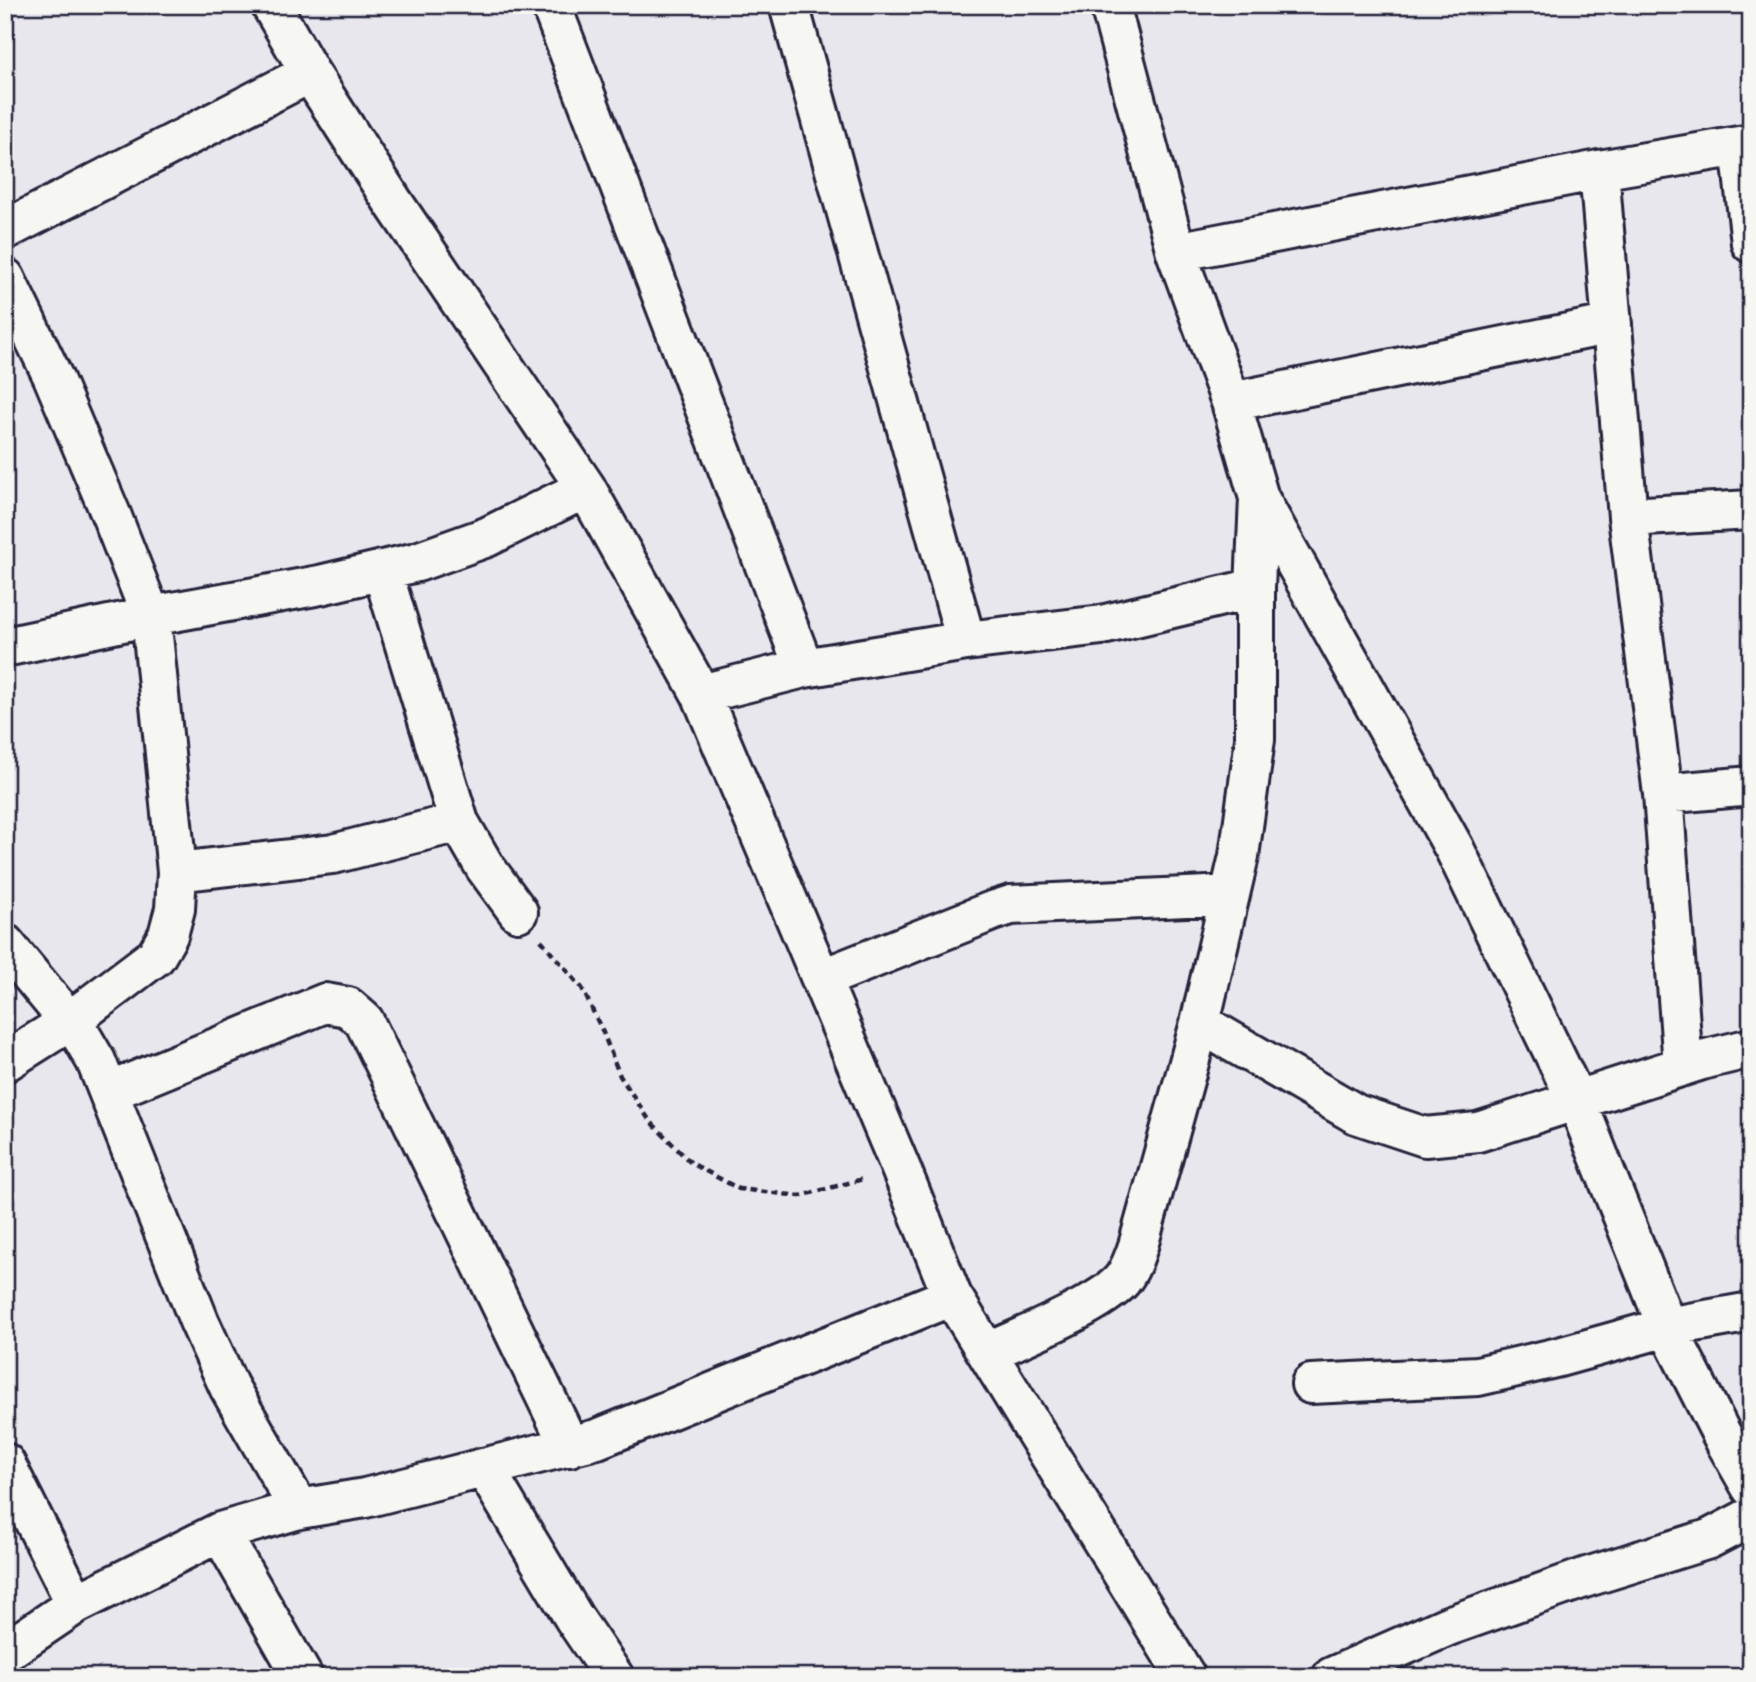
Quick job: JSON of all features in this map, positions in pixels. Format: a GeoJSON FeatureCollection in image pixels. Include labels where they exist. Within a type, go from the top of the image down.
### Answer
{"type":"FeatureCollection","features":[{"type":"Feature","properties":{"kind":"street"},"geometry":{"type":"LineString","coordinates":[[271,5],[310,73],[393,202],[586,488],[701,694],[952,1296],[1186,1677]]}},
{"type":"Feature","properties":{"kind":"street"},"geometry":{"type":"LineString","coordinates":[[551,5],[804,668]]}},
{"type":"Feature","properties":{"kind":"street"},"geometry":{"type":"LineString","coordinates":[[789,5],[966,640]]}},
{"type":"Feature","properties":{"kind":"street"},"geometry":{"type":"LineString","coordinates":[[1110,5],[1176,252],[1231,402],[1258,498],[1454,848],[1576,1099],[1667,1327],[1751,1487]]}},
{"type":"Feature","properties":{"kind":"street"},"geometry":{"type":"LineString","coordinates":[[5,230],[310,73]]}},
{"type":"Feature","properties":{"kind":"street"},"geometry":{"type":"LineString","coordinates":[[1176,252],[1599,170],[1745,145],[1751,243]]}},
{"type":"Feature","properties":{"kind":"street"},"geometry":{"type":"LineString","coordinates":[[1599,170],[1628,517],[1663,794],[1683,1066]]}},
{"type":"Feature","properties":{"kind":"street"},"geometry":{"type":"LineString","coordinates":[[5,278],[58,390],[112,517],[150,616],[177,872],[175,909],[168,934],[156,956],[70,1021],[5,1062]]}},
{"type":"Feature","properties":{"kind":"street"},"geometry":{"type":"LineString","coordinates":[[1231,402],[1612,324]]}},
{"type":"Feature","properties":{"kind":"street"},"geometry":{"type":"LineString","coordinates":[[5,646],[320,585],[417,562],[487,537],[586,488]]}},
{"type":"Feature","properties":{"kind":"street"},"geometry":{"type":"LineString","coordinates":[[987,1353],[1097,1299],[1120,1282],[1131,1266],[1200,1023],[1238,856],[1255,739],[1258,498]]}},
{"type":"Feature","properties":{"kind":"street"},"geometry":{"type":"LineString","coordinates":[[1628,517],[1751,510]]}},
{"type":"Feature","properties":{"kind":"street"},"geometry":{"type":"LineString","coordinates":[[382,570],[459,822],[485,867],[518,912]]}},
{"type":"Feature","properties":{"kind":"street"},"geometry":{"type":"LineString","coordinates":[[701,694],[804,668],[966,640],[1102,625],[1255,588]]}},
{"type":"Feature","properties":{"kind":"street"},"geometry":{"type":"LineString","coordinates":[[1663,794],[1751,786]]}},
{"type":"Feature","properties":{"kind":"street"},"geometry":{"type":"LineString","coordinates":[[177,872],[333,854],[459,822]]}},
{"type":"Feature","properties":{"kind":"street"},"geometry":{"type":"LineString","coordinates":[[821,979],[1011,905],[1230,895]]}},
{"type":"Feature","properties":{"kind":"street"},"geometry":{"type":"LineString","coordinates":[[5,944],[70,1021],[91,1053],[109,1092],[199,1321],[229,1387],[299,1509]]}},
{"type":"Feature","properties":{"kind":"street"},"geometry":{"type":"LineString","coordinates":[[109,1092],[325,1003],[348,1007],[363,1021],[570,1447]]}},
{"type":"Feature","properties":{"kind":"street"},"geometry":{"type":"LineString","coordinates":[[1200,1023],[1356,1114],[1425,1136],[1478,1132],[1683,1066],[1751,1048]]}},
{"type":"Feature","properties":{"kind":"street"},"geometry":{"type":"LineString","coordinates":[[5,1651],[76,1604],[220,1532],[299,1509],[365,1498],[597,1439],[952,1296]]}},
{"type":"Feature","properties":{"kind":"street"},"geometry":{"type":"LineString","coordinates":[[1311,1384],[1478,1376],[1667,1327],[1751,1312]]}},
{"type":"Feature","properties":{"kind":"street"},"geometry":{"type":"LineString","coordinates":[[5,1463],[76,1604]]}},
{"type":"Feature","properties":{"kind":"street"},"geometry":{"type":"LineString","coordinates":[[485,1469],[614,1677]]}},
{"type":"Feature","properties":{"kind":"street"},"geometry":{"type":"LineString","coordinates":[[1332,1677],[1448,1626],[1587,1577],[1709,1539],[1751,1517]]}},
{"type":"Feature","properties":{"kind":"street"},"geometry":{"type":"LineString","coordinates":[[220,1532],[303,1677]]}},
{"type":"Feature","properties":{"kind":"path"},"geometry":{"type":"LineString","coordinates":[[518,912],[582,988],[620,1076],[650,1121],[691,1163],[739,1189],[800,1196],[901,1169]]}}]}
